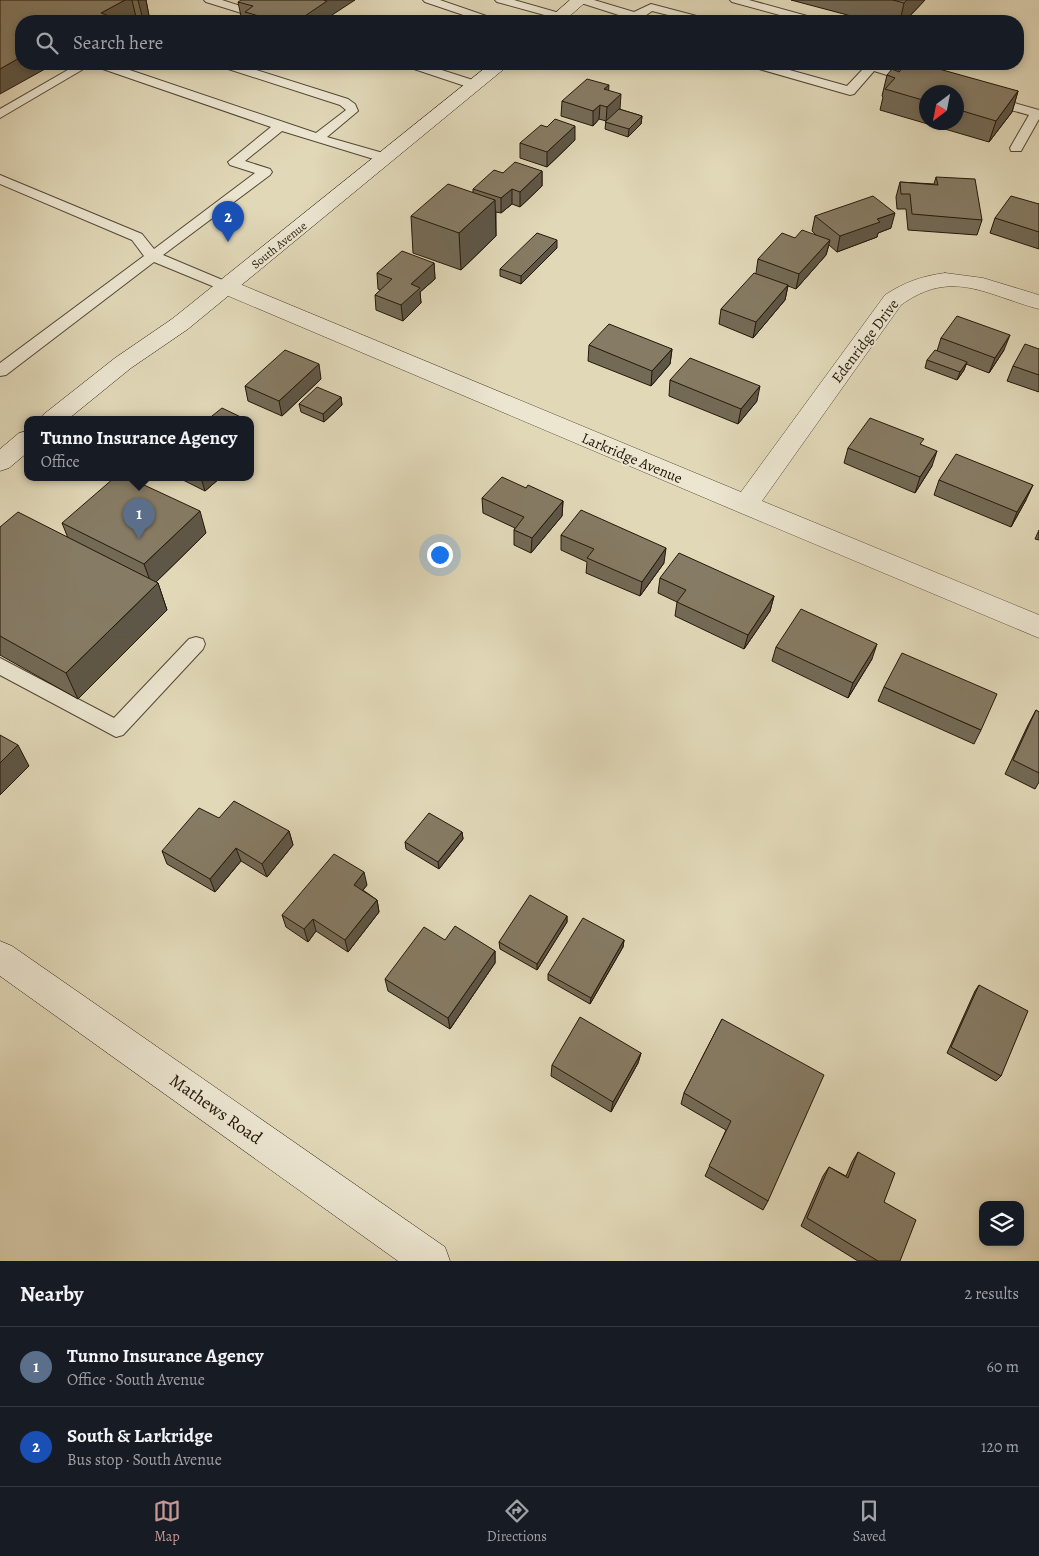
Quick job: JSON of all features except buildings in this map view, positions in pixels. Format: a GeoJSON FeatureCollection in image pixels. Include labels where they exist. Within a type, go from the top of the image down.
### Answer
{"type":"FeatureCollection","features":[{"type":"Feature","properties":{"kind":"street"},"geometry":{"type":"LineString","coordinates":[[561,15],[581,0]]}},
{"type":"Feature","properties":{"kind":"street","name":"South Avenue"},"geometry":{"type":"LineString","coordinates":[[57,416],[124,362],[180,324],[227,287],[494,70]]}},
{"type":"Feature","properties":{"kind":"street","name":"Edenridge Drive"},"geometry":{"type":"LineString","coordinates":[[745,505],[892,300],[900,294],[916,285],[937,280],[966,280],[985,284],[1039,302]]}},
{"type":"Feature","properties":{"kind":"street","name":"Larkridge Avenue"},"geometry":{"type":"LineString","coordinates":[[227,287],[1039,627]]}},
{"type":"Feature","properties":{"kind":"street"},"geometry":{"type":"LineString","coordinates":[[0,462],[24,442]]}},
{"type":"Feature","properties":{"kind":"street","name":"Mathews Road"},"geometry":{"type":"LineString","coordinates":[[0,957],[431,1261]]}},
{"type":"Feature","properties":{"kind":"lane"},"geometry":{"type":"LineString","coordinates":[[210,0],[254,14]]}},
{"type":"Feature","properties":{"kind":"lane"},"geometry":{"type":"LineString","coordinates":[[429,0],[473,15]]}},
{"type":"Feature","properties":{"kind":"lane"},"geometry":{"type":"LineString","coordinates":[[501,0],[544,15]]}},
{"type":"Feature","properties":{"kind":"lane"},"geometry":{"type":"LineString","coordinates":[[581,0],[624,15]]}},
{"type":"Feature","properties":{"kind":"lane"},"geometry":{"type":"LineString","coordinates":[[736,0],[792,15]]}},
{"type":"Feature","properties":{"kind":"lane"},"geometry":{"type":"LineString","coordinates":[[638,15],[651,7],[681,15]]}},
{"type":"Feature","properties":{"kind":"lane"},"geometry":{"type":"LineString","coordinates":[[0,114],[76,70]]}},
{"type":"Feature","properties":{"kind":"lane"},"geometry":{"type":"LineString","coordinates":[[118,70],[280,126],[386,158]]}},
{"type":"Feature","properties":{"kind":"lane"},"geometry":{"type":"LineString","coordinates":[[245,70],[344,102],[351,107],[352,111],[318,138]]}},
{"type":"Feature","properties":{"kind":"lane"},"geometry":{"type":"LineString","coordinates":[[430,70],[475,85]]}},
{"type":"Feature","properties":{"kind":"lane"},"geometry":{"type":"LineString","coordinates":[[777,70],[850,91],[868,70]]}},
{"type":"Feature","properties":{"kind":"lane"},"geometry":{"type":"LineString","coordinates":[[882,70],[928,83]]}},
{"type":"Feature","properties":{"kind":"lane"},"geometry":{"type":"LineString","coordinates":[[975,96],[1036,113],[1016,148]]}},
{"type":"Feature","properties":{"kind":"lane"},"geometry":{"type":"LineString","coordinates":[[3,365],[265,172],[235,162],[280,126]]}},
{"type":"Feature","properties":{"kind":"lane"},"geometry":{"type":"LineString","coordinates":[[0,179],[137,237],[152,256],[227,287]]}},
{"type":"Feature","properties":{"kind":"lane"},"geometry":{"type":"LineString","coordinates":[[0,666],[116,729],[196,644]]}},
{"type":"Feature","properties":{"kind":"place","name":"South & Larkridge"},"geometry":{"type":"Point","coordinates":[228,242]}},
{"type":"Feature","properties":{"kind":"place","name":"Tunno Insurance Agency"},"geometry":{"type":"Point","coordinates":[139,539]}}]}
